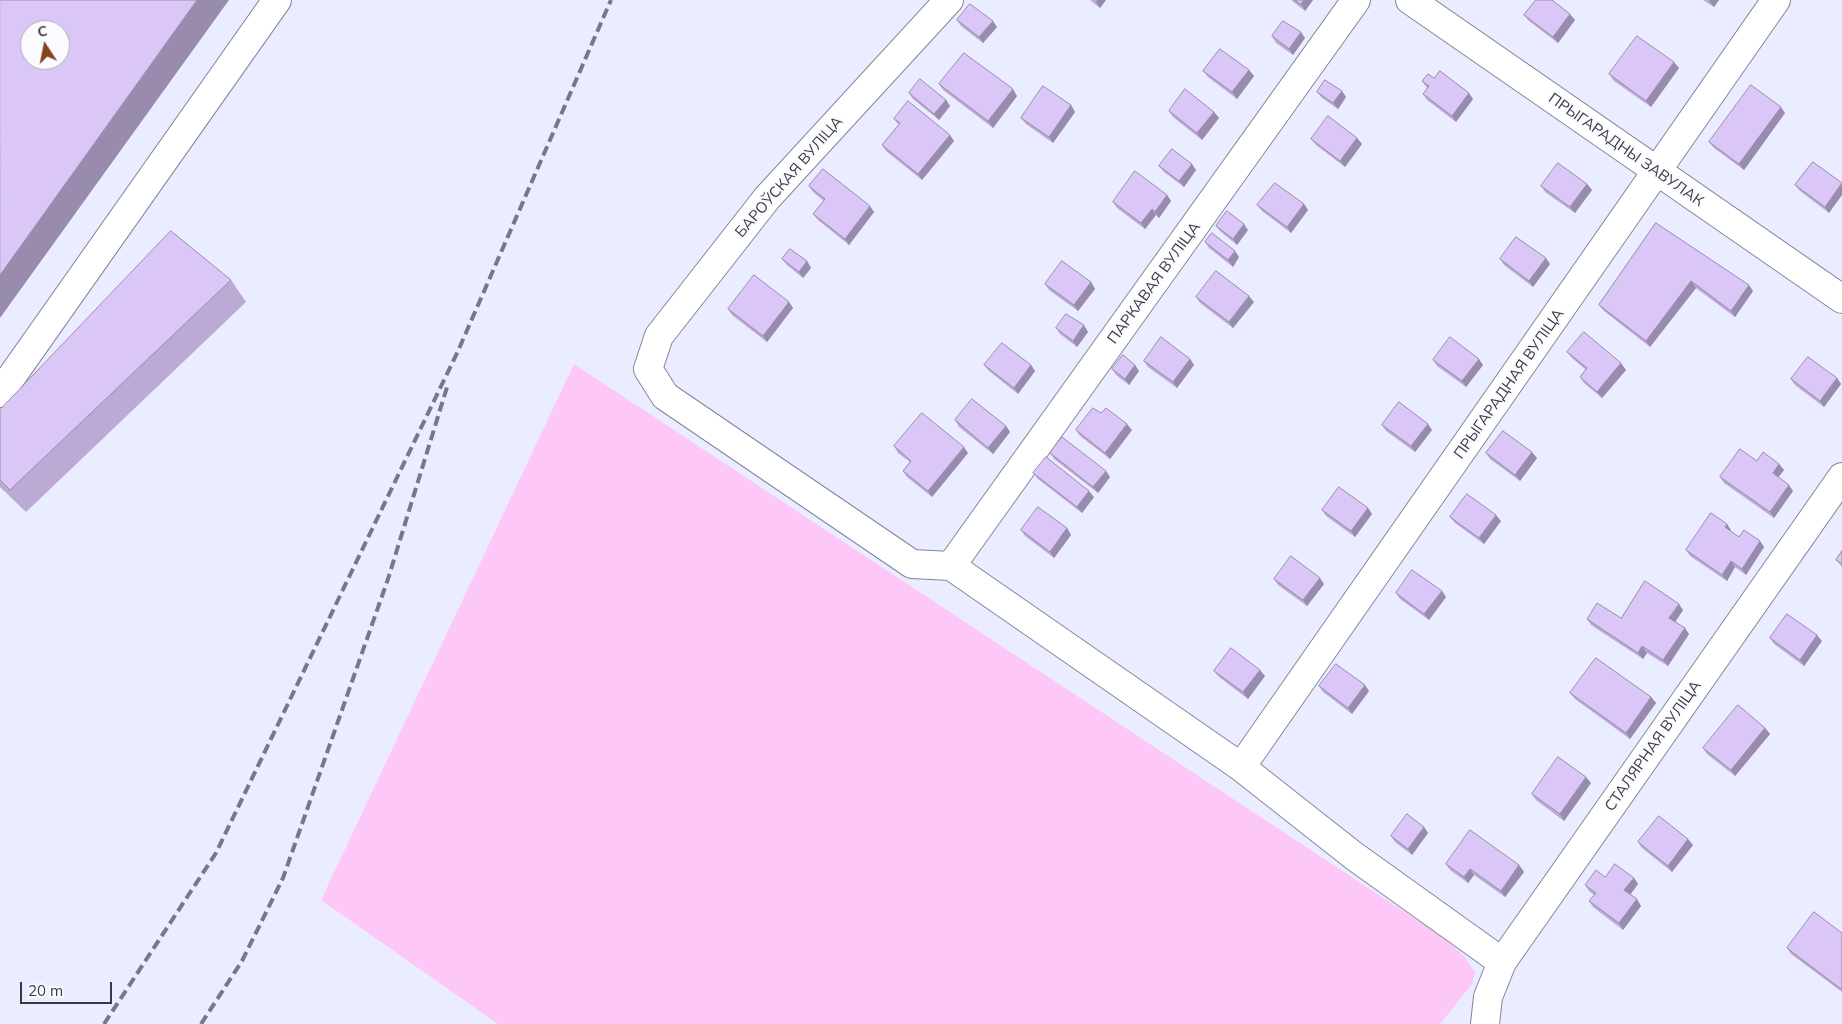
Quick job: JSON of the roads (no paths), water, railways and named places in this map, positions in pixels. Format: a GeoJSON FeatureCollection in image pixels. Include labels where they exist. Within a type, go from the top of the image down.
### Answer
{"type":"FeatureCollection","features":[{"type":"Feature","properties":{"kind":"street"},"geometry":{"type":"LineString","coordinates":[[0,393],[277,0]]}},
{"type":"Feature","properties":{"kind":"street","name":"БАРОЎСКАЯ ВУЛІЦА"},"geometry":{"type":"LineString","coordinates":[[949,0],[767,198],[659,336],[648,369],[665,396],[912,564],[952,566]]}},
{"type":"Feature","properties":{"kind":"street","name":"ПАРКАВАЯ ВУЛІЦА"},"geometry":{"type":"LineString","coordinates":[[952,566],[1356,0]]}},
{"type":"Feature","properties":{"kind":"street","name":"ПРЫГАРАДНЫ ЗАВУЛАК"},"geometry":{"type":"LineString","coordinates":[[1410,0],[1842,299]]}},
{"type":"Feature","properties":{"kind":"street","name":"ПРЫГАРАДНАЯ ВУЛІЦА"},"geometry":{"type":"LineString","coordinates":[[1241,767],[1776,0]]}},
{"type":"Feature","properties":{"kind":"street","name":"СТАЛЯРНАЯ ВУЛІЦА"},"geometry":{"type":"LineString","coordinates":[[1486,1024],[1488,997],[1502,962],[1842,477]]}},
{"type":"Feature","properties":{"kind":"street"},"geometry":{"type":"LineString","coordinates":[[952,566],[1241,767],[1354,856],[1502,962]]}},
{"type":"Feature","properties":{"kind":"railway"},"geometry":{"type":"LineString","coordinates":[[104,1024],[216,853],[458,351],[611,0]]}},
{"type":"Feature","properties":{"kind":"railway"},"geometry":{"type":"LineString","coordinates":[[201,1024],[242,961],[283,878],[388,579],[448,384]]}}]}
